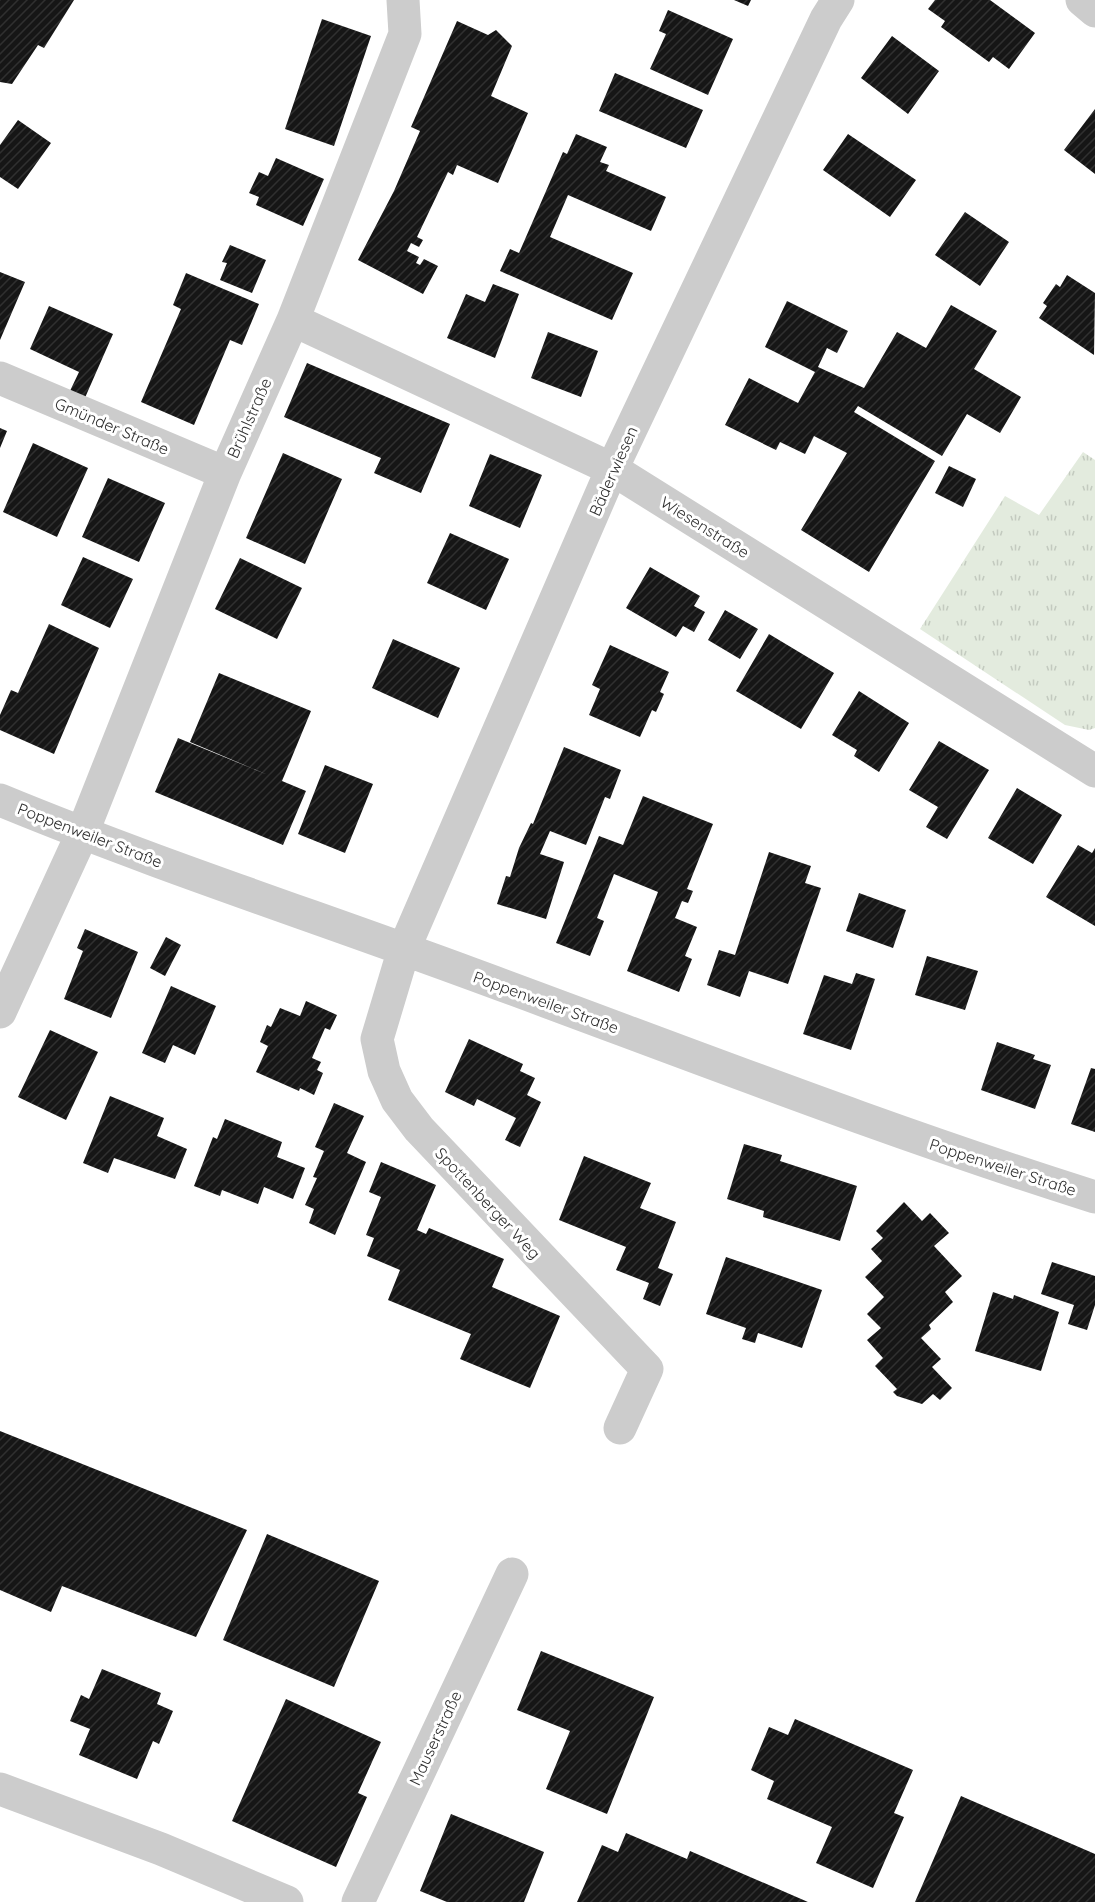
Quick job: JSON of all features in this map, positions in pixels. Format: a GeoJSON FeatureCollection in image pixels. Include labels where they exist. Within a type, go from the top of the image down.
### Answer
{"type":"FeatureCollection","features":[{"type":"Feature","properties":{"kind":"street","name":"Brühlstraße"},"geometry":{"type":"LineString","coordinates":[[0,1012],[82,834],[225,473],[293,320],[405,34],[403,0]]}},
{"type":"Feature","properties":{"kind":"street","name":"Bäderwiesen"},"geometry":{"type":"LineString","coordinates":[[404,949],[612,469],[826,19],[838,0]]}},
{"type":"Feature","properties":{"kind":"street"},"geometry":{"type":"LineString","coordinates":[[1082,0],[1095,10]]}},
{"type":"Feature","properties":{"kind":"street","name":"Wiesenstraße"},"geometry":{"type":"LineString","coordinates":[[293,320],[612,469],[1095,771]]}},
{"type":"Feature","properties":{"kind":"street","name":"Gmünder Straße"},"geometry":{"type":"LineString","coordinates":[[0,378],[225,473]]}},
{"type":"Feature","properties":{"kind":"street","name":"Poppenweiler Straße"},"geometry":{"type":"LineString","coordinates":[[0,800],[82,834],[404,949],[977,1160],[1095,1197]]}},
{"type":"Feature","properties":{"kind":"street","name":"Spottenberger Weg"},"geometry":{"type":"LineString","coordinates":[[404,949],[377,1039],[384,1071],[397,1100],[419,1129],[613,1337],[647,1369],[620,1428]]}},
{"type":"Feature","properties":{"kind":"street","name":"Mauserstraße"},"geometry":{"type":"LineString","coordinates":[[358,1902],[512,1574]]}},
{"type":"Feature","properties":{"kind":"street"},"geometry":{"type":"LineString","coordinates":[[0,1790],[161,1849],[287,1902]]}},
{"type":"Feature","properties":{"kind":"green space"},"geometry":{"type":"Polygon","coordinates":[[[1083,452],[1095,460],[1095,728],[1089,730],[1065,725],[920,629],[1005,496],[1039,515],[1083,452]]]}},
{"type":"Feature","properties":{"kind":"building"},"geometry":{"type":"Polygon","coordinates":[[[0,0],[74,0],[44,48],[38,45],[12,84],[0,82],[0,0]]]}},
{"type":"Feature","properties":{"kind":"building"},"geometry":{"type":"Polygon","coordinates":[[[734,0],[751,0],[748,6],[734,0]]]}},
{"type":"Feature","properties":{"kind":"building"},"geometry":{"type":"Polygon","coordinates":[[[935,0],[990,0],[1035,33],[1009,69],[993,57],[989,62],[941,27],[945,21],[928,9],[935,0]]]}},
{"type":"Feature","properties":{"kind":"building"},"geometry":{"type":"Polygon","coordinates":[[[668,10],[733,39],[708,95],[650,69],[666,34],[659,31],[668,10]]]}},
{"type":"Feature","properties":{"kind":"building"},"geometry":{"type":"Polygon","coordinates":[[[322,19],[371,36],[334,146],[285,129],[322,19]]]}},
{"type":"Feature","properties":{"kind":"building"},"geometry":{"type":"Polygon","coordinates":[[[457,21],[488,35],[496,30],[512,46],[491,96],[528,113],[498,183],[457,165],[453,175],[448,172],[417,237],[423,240],[419,247],[411,243],[407,251],[419,257],[416,263],[420,265],[424,259],[438,266],[423,294],[358,260],[394,191],[420,131],[411,127],[457,21]]]}},
{"type":"Feature","properties":{"kind":"building"},"geometry":{"type":"Polygon","coordinates":[[[892,36],[939,71],[908,114],[861,78],[892,36]]]}},
{"type":"Feature","properties":{"kind":"building"},"geometry":{"type":"Polygon","coordinates":[[[615,73],[703,110],[686,148],[599,111],[615,73]]]}},
{"type":"Feature","properties":{"kind":"building"},"geometry":{"type":"Polygon","coordinates":[[[1095,109],[1095,174],[1064,150],[1095,109]]]}},
{"type":"Feature","properties":{"kind":"building"},"geometry":{"type":"Polygon","coordinates":[[[18,120],[51,143],[18,189],[0,177],[0,145],[18,120]]]}},
{"type":"Feature","properties":{"kind":"building"},"geometry":{"type":"Polygon","coordinates":[[[576,134],[607,147],[600,162],[609,165],[606,171],[666,197],[651,231],[568,195],[550,237],[633,273],[612,320],[500,271],[510,249],[519,253],[563,152],[567,154],[576,134]]]}},
{"type":"Feature","properties":{"kind":"building"},"geometry":{"type":"Polygon","coordinates":[[[848,134],[916,180],[890,217],[823,170],[848,134]]]}},
{"type":"Feature","properties":{"kind":"building"},"geometry":{"type":"Polygon","coordinates":[[[276,158],[324,179],[303,226],[256,205],[259,197],[249,193],[259,172],[268,176],[276,158]]]}},
{"type":"Feature","properties":{"kind":"building"},"geometry":{"type":"Polygon","coordinates":[[[965,212],[1009,242],[980,286],[935,255],[965,212]]]}},
{"type":"Feature","properties":{"kind":"building"},"geometry":{"type":"Polygon","coordinates":[[[230,245],[266,260],[252,293],[220,280],[227,263],[222,262],[230,245]]]}},
{"type":"Feature","properties":{"kind":"building"},"geometry":{"type":"Polygon","coordinates":[[[0,272],[25,282],[0,340],[0,272]]]}},
{"type":"Feature","properties":{"kind":"building"},"geometry":{"type":"Polygon","coordinates":[[[186,273],[259,304],[242,345],[230,340],[194,425],[141,402],[181,309],[173,305],[186,273]]]}},
{"type":"Feature","properties":{"kind":"building"},"geometry":{"type":"Polygon","coordinates":[[[1067,275],[1095,293],[1094,355],[1039,318],[1047,306],[1043,303],[1056,284],[1060,287],[1067,275]]]}},
{"type":"Feature","properties":{"kind":"building"},"geometry":{"type":"Polygon","coordinates":[[[493,284],[519,294],[495,358],[447,338],[466,294],[485,302],[493,284]]]}},
{"type":"Feature","properties":{"kind":"building"},"geometry":{"type":"Polygon","coordinates":[[[787,301],[848,331],[837,353],[827,348],[818,367],[864,388],[897,332],[926,348],[951,305],[997,331],[974,369],[1021,397],[1000,433],[967,414],[942,456],[858,406],[854,412],[935,461],[869,572],[801,530],[847,453],[814,436],[805,454],[780,442],[776,450],[725,425],[749,378],[798,403],[815,372],[765,347],[787,301]]]}},
{"type":"Feature","properties":{"kind":"building"},"geometry":{"type":"Polygon","coordinates":[[[49,306],[113,334],[84,400],[69,393],[79,372],[30,349],[49,306]]]}},
{"type":"Feature","properties":{"kind":"building"},"geometry":{"type":"Polygon","coordinates":[[[548,332],[598,351],[581,397],[531,378],[548,332]]]}},
{"type":"Feature","properties":{"kind":"building"},"geometry":{"type":"Polygon","coordinates":[[[307,363],[450,424],[421,493],[374,473],[381,458],[284,417],[307,363]]]}},
{"type":"Feature","properties":{"kind":"building"},"geometry":{"type":"Polygon","coordinates":[[[0,428],[7,431],[0,448],[0,428]]]}},
{"type":"Feature","properties":{"kind":"building"},"geometry":{"type":"Polygon","coordinates":[[[33,443],[88,468],[57,537],[3,512],[33,443]]]}},
{"type":"Feature","properties":{"kind":"building"},"geometry":{"type":"Polygon","coordinates":[[[283,453],[342,479],[305,564],[246,538],[283,453]]]}},
{"type":"Feature","properties":{"kind":"building"},"geometry":{"type":"Polygon","coordinates":[[[490,454],[542,475],[520,528],[469,506],[490,454]]]}},
{"type":"Feature","properties":{"kind":"building"},"geometry":{"type":"Polygon","coordinates":[[[949,466],[976,479],[963,507],[935,493],[949,466]]]}},
{"type":"Feature","properties":{"kind":"building"},"geometry":{"type":"Polygon","coordinates":[[[108,478],[165,503],[139,562],[82,537],[108,478]]]}},
{"type":"Feature","properties":{"kind":"building"},"geometry":{"type":"Polygon","coordinates":[[[450,533],[509,559],[486,610],[427,583],[450,533]]]}},
{"type":"Feature","properties":{"kind":"building"},"geometry":{"type":"Polygon","coordinates":[[[83,557],[133,579],[110,628],[61,605],[83,557]]]}},
{"type":"Feature","properties":{"kind":"building"},"geometry":{"type":"Polygon","coordinates":[[[240,558],[302,588],[277,639],[215,609],[240,558]]]}},
{"type":"Feature","properties":{"kind":"building"},"geometry":{"type":"Polygon","coordinates":[[[650,567],[700,596],[694,606],[705,612],[694,632],[683,626],[676,637],[626,608],[650,567]]]}},
{"type":"Feature","properties":{"kind":"building"},"geometry":{"type":"Polygon","coordinates":[[[725,610],[758,629],[740,659],[708,640],[725,610]]]}},
{"type":"Feature","properties":{"kind":"building"},"geometry":{"type":"Polygon","coordinates":[[[49,624],[99,648],[54,754],[0,730],[0,715],[11,690],[18,693],[49,624]]]}},
{"type":"Feature","properties":{"kind":"building"},"geometry":{"type":"Polygon","coordinates":[[[769,634],[834,673],[801,729],[736,691],[769,634]]]}},
{"type":"Feature","properties":{"kind":"building"},"geometry":{"type":"Polygon","coordinates":[[[393,639],[460,668],[438,718],[372,688],[393,639]]]}},
{"type":"Feature","properties":{"kind":"building"},"geometry":{"type":"Polygon","coordinates":[[[610,645],[669,672],[660,692],[664,694],[656,712],[652,710],[640,737],[589,715],[600,689],[592,685],[610,645]]]}},
{"type":"Feature","properties":{"kind":"building"},"geometry":{"type":"Polygon","coordinates":[[[219,673],[311,711],[282,781],[306,791],[283,845],[155,792],[178,738],[268,775],[190,742],[219,673]]]}},
{"type":"Feature","properties":{"kind":"building"},"geometry":{"type":"Polygon","coordinates":[[[859,691],[909,723],[879,772],[854,756],[857,750],[832,735],[859,691]]]}},
{"type":"Feature","properties":{"kind":"building"},"geometry":{"type":"Polygon","coordinates":[[[939,741],[989,770],[947,839],[926,827],[938,807],[909,790],[939,741]]]}},
{"type":"Feature","properties":{"kind":"building"},"geometry":{"type":"Polygon","coordinates":[[[564,747],[621,770],[610,799],[605,797],[586,845],[550,831],[540,854],[564,862],[546,919],[497,904],[506,876],[510,877],[519,848],[531,823],[533,824],[564,747]]]}},
{"type":"Feature","properties":{"kind":"building"},"geometry":{"type":"Polygon","coordinates":[[[325,765],[373,784],[345,853],[298,834],[325,765]]]}},
{"type":"Feature","properties":{"kind":"building"},"geometry":{"type":"Polygon","coordinates":[[[1017,788],[1062,815],[1033,864],[988,838],[1017,788]]]}},
{"type":"Feature","properties":{"kind":"building"},"geometry":{"type":"Polygon","coordinates":[[[643,796],[713,824],[687,889],[693,891],[688,903],[682,901],[675,918],[697,927],[685,956],[692,959],[679,992],[627,971],[658,892],[614,874],[597,918],[604,921],[590,956],[556,943],[599,836],[623,845],[643,796]]]}},
{"type":"Feature","properties":{"kind":"building"},"geometry":{"type":"Polygon","coordinates":[[[1078,845],[1092,853],[1095,848],[1095,926],[1046,897],[1078,845]]]}},
{"type":"Feature","properties":{"kind":"building"},"geometry":{"type":"Polygon","coordinates":[[[769,852],[811,866],[805,883],[821,888],[788,984],[749,971],[740,997],[707,985],[719,950],[735,955],[769,852]]]}},
{"type":"Feature","properties":{"kind":"building"},"geometry":{"type":"Polygon","coordinates":[[[859,893],[906,910],[893,948],[846,931],[859,893]]]}},
{"type":"Feature","properties":{"kind":"building"},"geometry":{"type":"Polygon","coordinates":[[[85,929],[138,952],[111,1018],[64,999],[83,951],[77,948],[85,929]]]}},
{"type":"Feature","properties":{"kind":"building"},"geometry":{"type":"Polygon","coordinates":[[[166,937],[181,945],[165,976],[150,968],[166,937]]]}},
{"type":"Feature","properties":{"kind":"building"},"geometry":{"type":"Polygon","coordinates":[[[927,956],[978,971],[965,1010],[915,995],[927,956]]]}},
{"type":"Feature","properties":{"kind":"building"},"geometry":{"type":"Polygon","coordinates":[[[856,973],[875,979],[851,1050],[803,1034],[824,975],[852,984],[856,973]]]}},
{"type":"Feature","properties":{"kind":"building"},"geometry":{"type":"Polygon","coordinates":[[[171,986],[216,1006],[195,1055],[173,1045],[165,1063],[142,1053],[171,986]]]}},
{"type":"Feature","properties":{"kind":"building"},"geometry":{"type":"Polygon","coordinates":[[[306,1001],[337,1015],[330,1030],[325,1028],[312,1058],[321,1062],[317,1070],[323,1073],[314,1095],[300,1088],[299,1091],[256,1072],[268,1046],[260,1042],[267,1025],[271,1027],[280,1008],[300,1016],[306,1001]]]}},
{"type":"Feature","properties":{"kind":"building"},"geometry":{"type":"Polygon","coordinates":[[[50,1030],[98,1052],[66,1120],[18,1097],[50,1030]]]}},
{"type":"Feature","properties":{"kind":"building"},"geometry":{"type":"Polygon","coordinates":[[[469,1039],[523,1064],[520,1071],[535,1078],[527,1095],[541,1102],[520,1147],[505,1140],[516,1118],[477,1099],[474,1106],[445,1092],[469,1039]]]}},
{"type":"Feature","properties":{"kind":"building"},"geometry":{"type":"Polygon","coordinates":[[[997,1042],[1035,1055],[1033,1059],[1051,1065],[1035,1109],[981,1090],[997,1042]]]}},
{"type":"Feature","properties":{"kind":"building"},"geometry":{"type":"Polygon","coordinates":[[[1091,1068],[1095,1069],[1095,1132],[1071,1124],[1091,1068]]]}},
{"type":"Feature","properties":{"kind":"building"},"geometry":{"type":"Polygon","coordinates":[[[110,1096],[164,1118],[157,1136],[187,1149],[175,1179],[114,1158],[108,1173],[83,1163],[110,1096]]]}},
{"type":"Feature","properties":{"kind":"building"},"geometry":{"type":"Polygon","coordinates":[[[334,1103],[364,1116],[347,1153],[366,1162],[335,1235],[309,1223],[314,1209],[305,1205],[317,1178],[313,1177],[324,1151],[315,1147],[334,1103]]]}},
{"type":"Feature","properties":{"kind":"building"},"geometry":{"type":"Polygon","coordinates":[[[225,1119],[282,1142],[277,1157],[305,1168],[293,1199],[264,1187],[258,1204],[222,1190],[220,1196],[194,1186],[213,1137],[217,1139],[225,1119]]]}},
{"type":"Feature","properties":{"kind":"building"},"geometry":{"type":"Polygon","coordinates":[[[744,1144],[782,1155],[780,1161],[857,1186],[840,1241],[763,1217],[764,1211],[727,1199],[744,1144]]]}},
{"type":"Feature","properties":{"kind":"building"},"geometry":{"type":"Polygon","coordinates":[[[584,1156],[651,1183],[640,1208],[676,1222],[658,1268],[673,1274],[660,1306],[643,1299],[649,1283],[616,1270],[626,1247],[559,1220],[584,1156]]]}},
{"type":"Feature","properties":{"kind":"building"},"geometry":{"type":"Polygon","coordinates":[[[381,1162],[436,1185],[417,1230],[426,1234],[429,1228],[504,1259],[492,1287],[560,1316],[530,1388],[460,1359],[471,1334],[388,1300],[400,1270],[367,1256],[374,1238],[366,1235],[381,1197],[369,1192],[381,1162]]]}},
{"type":"Feature","properties":{"kind":"building"},"geometry":{"type":"Polygon","coordinates":[[[904,1202],[922,1221],[930,1213],[949,1233],[934,1246],[962,1276],[945,1292],[953,1302],[929,1325],[931,1329],[921,1338],[941,1359],[932,1367],[952,1388],[940,1400],[933,1394],[922,1404],[897,1396],[893,1392],[897,1389],[875,1366],[883,1358],[867,1340],[881,1328],[867,1314],[884,1297],[865,1277],[882,1261],[871,1249],[883,1238],[876,1231],[904,1202]]]}},
{"type":"Feature","properties":{"kind":"building"},"geometry":{"type":"Polygon","coordinates":[[[726,1257],[822,1290],[802,1348],[758,1333],[755,1343],[742,1339],[746,1328],[706,1314],[726,1257]]]}},
{"type":"Feature","properties":{"kind":"building"},"geometry":{"type":"Polygon","coordinates":[[[1052,1262],[1095,1276],[1095,1305],[1087,1330],[1068,1324],[1074,1305],[1041,1294],[1052,1262]]]}},
{"type":"Feature","properties":{"kind":"building"},"geometry":{"type":"Polygon","coordinates":[[[993,1292],[1013,1299],[1014,1295],[1059,1312],[1041,1371],[975,1351],[993,1292]]]}},
{"type":"Feature","properties":{"kind":"building"},"geometry":{"type":"Polygon","coordinates":[[[0,1431],[247,1530],[196,1637],[62,1586],[51,1612],[0,1590],[0,1431]]]}},
{"type":"Feature","properties":{"kind":"building"},"geometry":{"type":"Polygon","coordinates":[[[267,1534],[379,1581],[334,1687],[223,1640],[267,1534]]]}},
{"type":"Feature","properties":{"kind":"building"},"geometry":{"type":"Polygon","coordinates":[[[541,1651],[654,1697],[607,1814],[546,1789],[570,1731],[517,1710],[541,1651]]]}},
{"type":"Feature","properties":{"kind":"building"},"geometry":{"type":"Polygon","coordinates":[[[102,1669],[161,1693],[157,1704],[173,1711],[159,1744],[153,1741],[137,1779],[79,1755],[90,1729],[70,1721],[81,1695],[89,1699],[102,1669]]]}},
{"type":"Feature","properties":{"kind":"building"},"geometry":{"type":"Polygon","coordinates":[[[286,1699],[381,1742],[358,1793],[367,1797],[336,1867],[232,1821],[286,1699]]]}},
{"type":"Feature","properties":{"kind":"building"},"geometry":{"type":"Polygon","coordinates":[[[795,1719],[913,1770],[894,1813],[904,1817],[873,1888],[816,1863],[832,1827],[767,1799],[774,1781],[751,1770],[769,1727],[788,1735],[795,1719]]]}},
{"type":"Feature","properties":{"kind":"building"},"geometry":{"type":"Polygon","coordinates":[[[961,1796],[1095,1854],[1095,1902],[915,1902],[961,1796]]]}},
{"type":"Feature","properties":{"kind":"building"},"geometry":{"type":"Polygon","coordinates":[[[451,1814],[544,1852],[524,1902],[447,1902],[420,1891],[451,1814]]]}},
{"type":"Feature","properties":{"kind":"building"},"geometry":{"type":"Polygon","coordinates":[[[626,1833],[687,1859],[690,1851],[808,1902],[577,1902],[602,1845],[618,1852],[626,1833]]]}}]}
